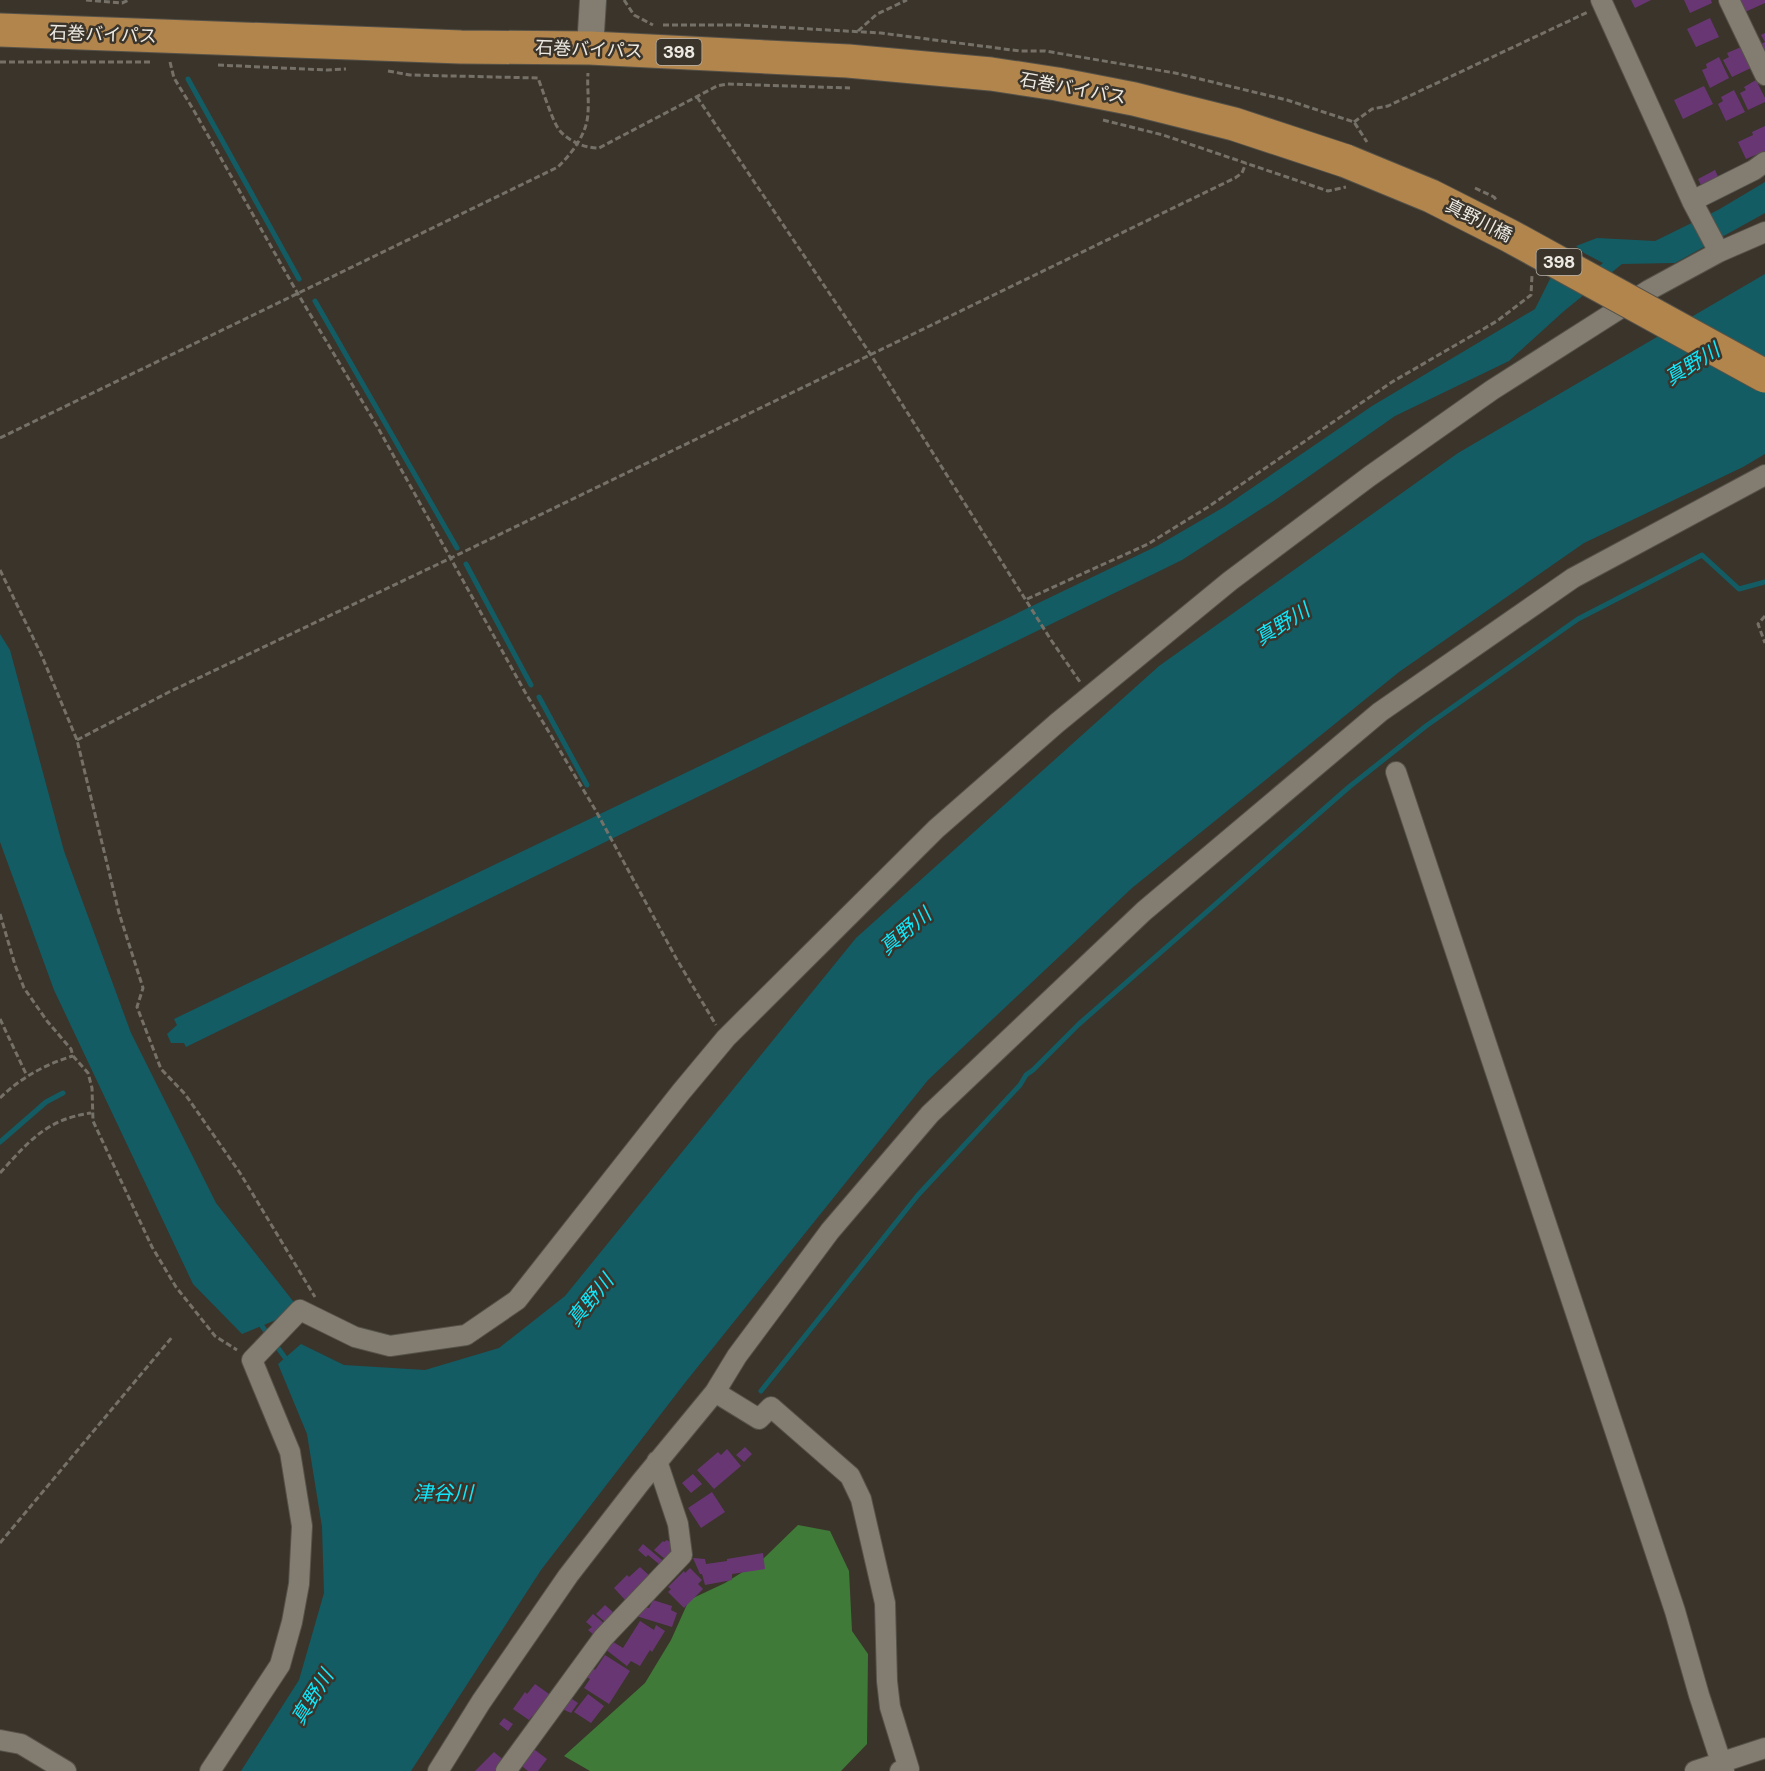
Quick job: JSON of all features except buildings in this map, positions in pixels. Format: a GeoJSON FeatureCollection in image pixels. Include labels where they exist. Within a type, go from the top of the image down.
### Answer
{"type":"FeatureCollection","features":[{"type":"Feature","properties":{"kind":"highway","name":"石巻バイパス"},"geometry":{"type":"LineString","coordinates":[[0,30],[461,47],[590,48],[848,61],[991,74],[1134,99],[1234,124],[1348,174]]}},
{"type":"Feature","properties":{"kind":"highway","name":"真野川橋"},"geometry":{"type":"LineString","coordinates":[[1348,174],[1431,196],[1510,236],[1765,376]]}},
{"type":"Feature","properties":{"kind":"street"},"geometry":{"type":"LineString","coordinates":[[590,48],[593,0]]}},
{"type":"Feature","properties":{"kind":"street"},"geometry":{"type":"LineString","coordinates":[[1729,0],[1765,75]]}},
{"type":"Feature","properties":{"kind":"street"},"geometry":{"type":"LineString","coordinates":[[1602,2],[1696,208],[1719,252]]}},
{"type":"Feature","properties":{"kind":"street"},"geometry":{"type":"LineString","coordinates":[[1696,208],[1765,162]]}},
{"type":"Feature","properties":{"kind":"street"},"geometry":{"type":"LineString","coordinates":[[210,1771],[280,1665],[292,1622],[299,1584],[302,1526],[290,1452],[257,1354],[300,1310],[355,1337],[390,1346],[466,1335],[517,1300],[726,1038],[936,829],[1090,696],[1230,581],[1380,469],[1502,384],[1649,290],[1719,252],[1765,232]]}},
{"type":"Feature","properties":{"kind":"street"},"geometry":{"type":"LineString","coordinates":[[438,1771],[481,1702],[568,1576],[657,1461],[715,1392],[737,1356],[830,1231],[930,1114],[1144,911],[1390,706],[1573,578],[1765,475]]}},
{"type":"Feature","properties":{"kind":"street"},"geometry":{"type":"LineString","coordinates":[[1396,772],[1675,1611],[1723,1767]]}},
{"type":"Feature","properties":{"kind":"street"},"geometry":{"type":"LineString","coordinates":[[715,1392],[759,1419],[771,1407],[849,1476],[861,1499],[885,1603],[890,1707],[909,1769],[900,1771]]}},
{"type":"Feature","properties":{"kind":"street"},"geometry":{"type":"LineString","coordinates":[[506,1771],[603,1638],[682,1555],[678,1524],[657,1461]]}},
{"type":"Feature","properties":{"kind":"street"},"geometry":{"type":"LineString","coordinates":[[0,1740],[21,1744],[66,1771]]}},
{"type":"Feature","properties":{"kind":"street"},"geometry":{"type":"LineString","coordinates":[[1695,1771],[1723,1767],[1765,1748]]}},
{"type":"Feature","properties":{"kind":"path"},"geometry":{"type":"LineString","coordinates":[[86,0],[129,0]]}},
{"type":"Feature","properties":{"kind":"path"},"geometry":{"type":"LineString","coordinates":[[858,31],[878,14],[907,0]]}},
{"type":"Feature","properties":{"kind":"path"},"geometry":{"type":"LineString","coordinates":[[1354,122],[1372,109],[1388,106],[1602,2]]}},
{"type":"Feature","properties":{"kind":"path"},"geometry":{"type":"LineString","coordinates":[[0,438],[558,167],[577,143],[588,115],[587,77],[590,48]]}},
{"type":"Feature","properties":{"kind":"path"},"geometry":{"type":"LineString","coordinates":[[0,62],[158,62]]}},
{"type":"Feature","properties":{"kind":"path"},"geometry":{"type":"LineString","coordinates":[[181,63],[170,62],[174,78],[377,426],[525,692],[596,811],[711,1018],[726,1038]]}},
{"type":"Feature","properties":{"kind":"path"},"geometry":{"type":"LineString","coordinates":[[214,64],[327,70],[351,69]]}},
{"type":"Feature","properties":{"kind":"path"},"geometry":{"type":"LineString","coordinates":[[383,70],[410,75],[538,78],[560,131],[587,148],[599,148],[717,86],[727,84],[850,88]]}},
{"type":"Feature","properties":{"kind":"path"},"geometry":{"type":"LineString","coordinates":[[697,97],[871,355],[1051,640],[1090,696]]}},
{"type":"Feature","properties":{"kind":"path"},"geometry":{"type":"LineString","coordinates":[[1096,118],[1163,135],[1328,191],[1348,174]]}},
{"type":"Feature","properties":{"kind":"path"},"geometry":{"type":"LineString","coordinates":[[77,740],[169,692],[1235,178],[1242,173],[1246,163]]}},
{"type":"Feature","properties":{"kind":"path"},"geometry":{"type":"LineString","coordinates":[[1027,599],[1148,544],[1208,507],[1392,382],[1497,321],[1530,295],[1533,270]]}},
{"type":"Feature","properties":{"kind":"path"},"geometry":{"type":"LineString","coordinates":[[0,570],[41,654],[77,740],[119,913],[143,988],[137,1007],[161,1069],[185,1094],[240,1173],[316,1297],[300,1310]]}},
{"type":"Feature","properties":{"kind":"path"},"geometry":{"type":"LineString","coordinates":[[1765,616],[1758,624],[1765,643]]}},
{"type":"Feature","properties":{"kind":"path"},"geometry":{"type":"LineString","coordinates":[[0,914],[24,988],[88,1073],[92,1088],[93,1121],[147,1238],[177,1287],[215,1336],[257,1354]]}},
{"type":"Feature","properties":{"kind":"path"},"geometry":{"type":"LineString","coordinates":[[0,1019],[27,1076]]}},
{"type":"Feature","properties":{"kind":"path"},"geometry":{"type":"LineString","coordinates":[[0,1098],[27,1076],[73,1056]]}},
{"type":"Feature","properties":{"kind":"path"},"geometry":{"type":"LineString","coordinates":[[0,1173],[26,1144],[53,1123],[72,1115],[91,1113]]}},
{"type":"Feature","properties":{"kind":"path"},"geometry":{"type":"LineString","coordinates":[[0,1543],[173,1336]]}},
{"type":"Feature","properties":{"kind":"green space"},"geometry":{"type":"Polygon","coordinates":[[[798,1525],[830,1531],[849,1571],[852,1631],[868,1654],[867,1744],[841,1771],[590,1771],[564,1756],[645,1683],[671,1640],[689,1600],[725,1583],[762,1560],[798,1525]]]}},
{"type":"Feature","properties":{"kind":"water"},"geometry":{"type":"Polygon","coordinates":[[[1765,182],[1765,213],[1675,263],[1622,264],[1564,311],[1509,361],[1395,416],[1278,498],[1182,560],[186,1047],[184,1043],[171,1043],[167,1034],[177,1025],[174,1019],[1157,546],[1224,507],[1372,406],[1535,309],[1551,277],[1573,287],[1603,263],[1576,246],[1597,238],[1655,241],[1718,210],[1765,182]]]}},
{"type":"Feature","properties":{"kind":"water","name":"津谷川"},"geometry":{"type":"Polygon","coordinates":[[[1765,274],[1765,454],[1743,467],[1584,543],[1399,672],[1132,888],[928,1080],[684,1384],[541,1570],[411,1771],[241,1771],[299,1680],[324,1593],[322,1527],[307,1434],[278,1364],[301,1344],[344,1365],[425,1370],[499,1348],[565,1296],[856,938],[1159,666],[1458,453],[1765,274]]]}},
{"type":"Feature","properties":{"kind":"water"},"geometry":{"type":"Polygon","coordinates":[[[0,634],[10,650],[64,851],[131,1033],[216,1203],[300,1310],[242,1334],[193,1284],[54,990],[0,842],[0,634]]]}},
{"type":"Feature","properties":{"kind":"waterway"},"geometry":{"type":"LineString","coordinates":[[188,79],[299,279]]}},
{"type":"Feature","properties":{"kind":"waterway"},"geometry":{"type":"LineString","coordinates":[[315,301],[457,548]]}},
{"type":"Feature","properties":{"kind":"waterway"},"geometry":{"type":"LineString","coordinates":[[761,1391],[918,1195],[1020,1085],[1026,1075],[1079,1024],[1349,787],[1426,726],[1578,619],[1702,555],[1739,589],[1765,582]]}},
{"type":"Feature","properties":{"kind":"waterway"},"geometry":{"type":"LineString","coordinates":[[466,564],[531,685]]}},
{"type":"Feature","properties":{"kind":"waterway"},"geometry":{"type":"LineString","coordinates":[[539,697],[587,785]]}},
{"type":"Feature","properties":{"kind":"waterway"},"geometry":{"type":"LineString","coordinates":[[0,1142],[46,1102],[63,1093]]}},
{"type":"Feature","properties":{"kind":"waterway"},"geometry":{"type":"LineString","coordinates":[[259,1322],[289,1363]]}},
{"type":"Feature","properties":{"kind":"water label","name":"真野川"},"geometry":{"type":"Point","coordinates":[1692,364]}},
{"type":"Feature","properties":{"kind":"water label","name":"真野川"},"geometry":{"type":"Point","coordinates":[1282,624]}},
{"type":"Feature","properties":{"kind":"water label","name":"真野川"},"geometry":{"type":"Point","coordinates":[905,931]}},
{"type":"Feature","properties":{"kind":"water label","name":"真野川"},"geometry":{"type":"Point","coordinates":[590,1300]}},
{"type":"Feature","properties":{"kind":"water label","name":"真野川"},"geometry":{"type":"Point","coordinates":[312,1697]}}]}
